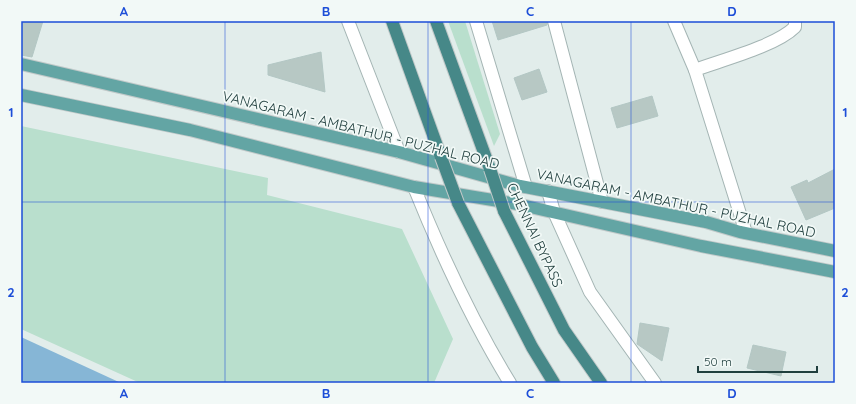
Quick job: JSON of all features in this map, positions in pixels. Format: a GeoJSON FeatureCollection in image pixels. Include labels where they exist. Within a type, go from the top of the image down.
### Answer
{"type":"FeatureCollection","features":[{"type":"Feature","properties":{"kind":"highway"},"geometry":{"type":"LineString","coordinates":[[392,21],[461,212],[532,347],[554,383]]}},
{"type":"Feature","properties":{"kind":"highway","name":"CHENNAI BYPASS"},"geometry":{"type":"LineString","coordinates":[[436,21],[504,211],[564,330],[602,383]]}},
{"type":"Feature","properties":{"kind":"main road","name":"VANAGARAM - AMBATHUR - PUZHAL ROAD"},"geometry":{"type":"LineString","coordinates":[[21,64],[399,152],[526,187],[706,222],[746,233],[835,251]]}},
{"type":"Feature","properties":{"kind":"main road"},"geometry":{"type":"LineString","coordinates":[[21,94],[190,130],[414,187],[517,204],[701,246],[835,272]]}},
{"type":"Feature","properties":{"kind":"street"},"geometry":{"type":"LineString","coordinates":[[348,21],[399,152]]}},
{"type":"Feature","properties":{"kind":"street"},"geometry":{"type":"LineString","coordinates":[[476,21],[526,187]]}},
{"type":"Feature","properties":{"kind":"street"},"geometry":{"type":"LineString","coordinates":[[554,21],[602,202]]}},
{"type":"Feature","properties":{"kind":"street"},"geometry":{"type":"LineString","coordinates":[[674,21],[695,70],[746,233]]}},
{"type":"Feature","properties":{"kind":"street"},"geometry":{"type":"LineString","coordinates":[[695,70],[774,41],[791,31],[795,27],[795,21]]}},
{"type":"Feature","properties":{"kind":"street"},"geometry":{"type":"LineString","coordinates":[[414,187],[436,239],[484,340],[510,383]]}},
{"type":"Feature","properties":{"kind":"street"},"geometry":{"type":"LineString","coordinates":[[548,191],[554,212],[590,292],[655,383]]}},
{"type":"Feature","properties":{"kind":"green space"},"geometry":{"type":"Polygon","coordinates":[[[448,21],[465,21],[500,134],[494,146],[448,21]]]}},
{"type":"Feature","properties":{"kind":"green space"},"geometry":{"type":"Polygon","coordinates":[[[21,126],[268,178],[267,195],[402,229],[453,339],[434,383],[140,383],[21,329],[21,126]]]}},
{"type":"Feature","properties":{"kind":"water"},"geometry":{"type":"Polygon","coordinates":[[[21,337],[121,383],[21,383],[21,337]]]}},
{"type":"Feature","properties":{"kind":"building"},"geometry":{"type":"Polygon","coordinates":[[[21,21],[43,21],[32,57],[21,55],[21,21]]]}},
{"type":"Feature","properties":{"kind":"building"},"geometry":{"type":"Polygon","coordinates":[[[492,21],[547,21],[547,25],[498,40],[492,21]]]}},
{"type":"Feature","properties":{"kind":"building"},"geometry":{"type":"Polygon","coordinates":[[[321,52],[325,92],[268,75],[268,65],[321,52]]]}},
{"type":"Feature","properties":{"kind":"building"},"geometry":{"type":"Polygon","coordinates":[[[539,69],[547,92],[522,100],[514,78],[539,69]]]}},
{"type":"Feature","properties":{"kind":"building"},"geometry":{"type":"Polygon","coordinates":[[[652,96],[658,116],[617,128],[611,108],[652,96]]]}},
{"type":"Feature","properties":{"kind":"building"},"geometry":{"type":"Polygon","coordinates":[[[835,169],[835,208],[806,220],[791,187],[807,180],[808,183],[835,169]]]}},
{"type":"Feature","properties":{"kind":"building"},"geometry":{"type":"Polygon","coordinates":[[[640,323],[669,328],[662,361],[637,344],[640,323]]]}},
{"type":"Feature","properties":{"kind":"building"},"geometry":{"type":"Polygon","coordinates":[[[753,345],[786,352],[781,376],[747,368],[753,345]]]}}]}
